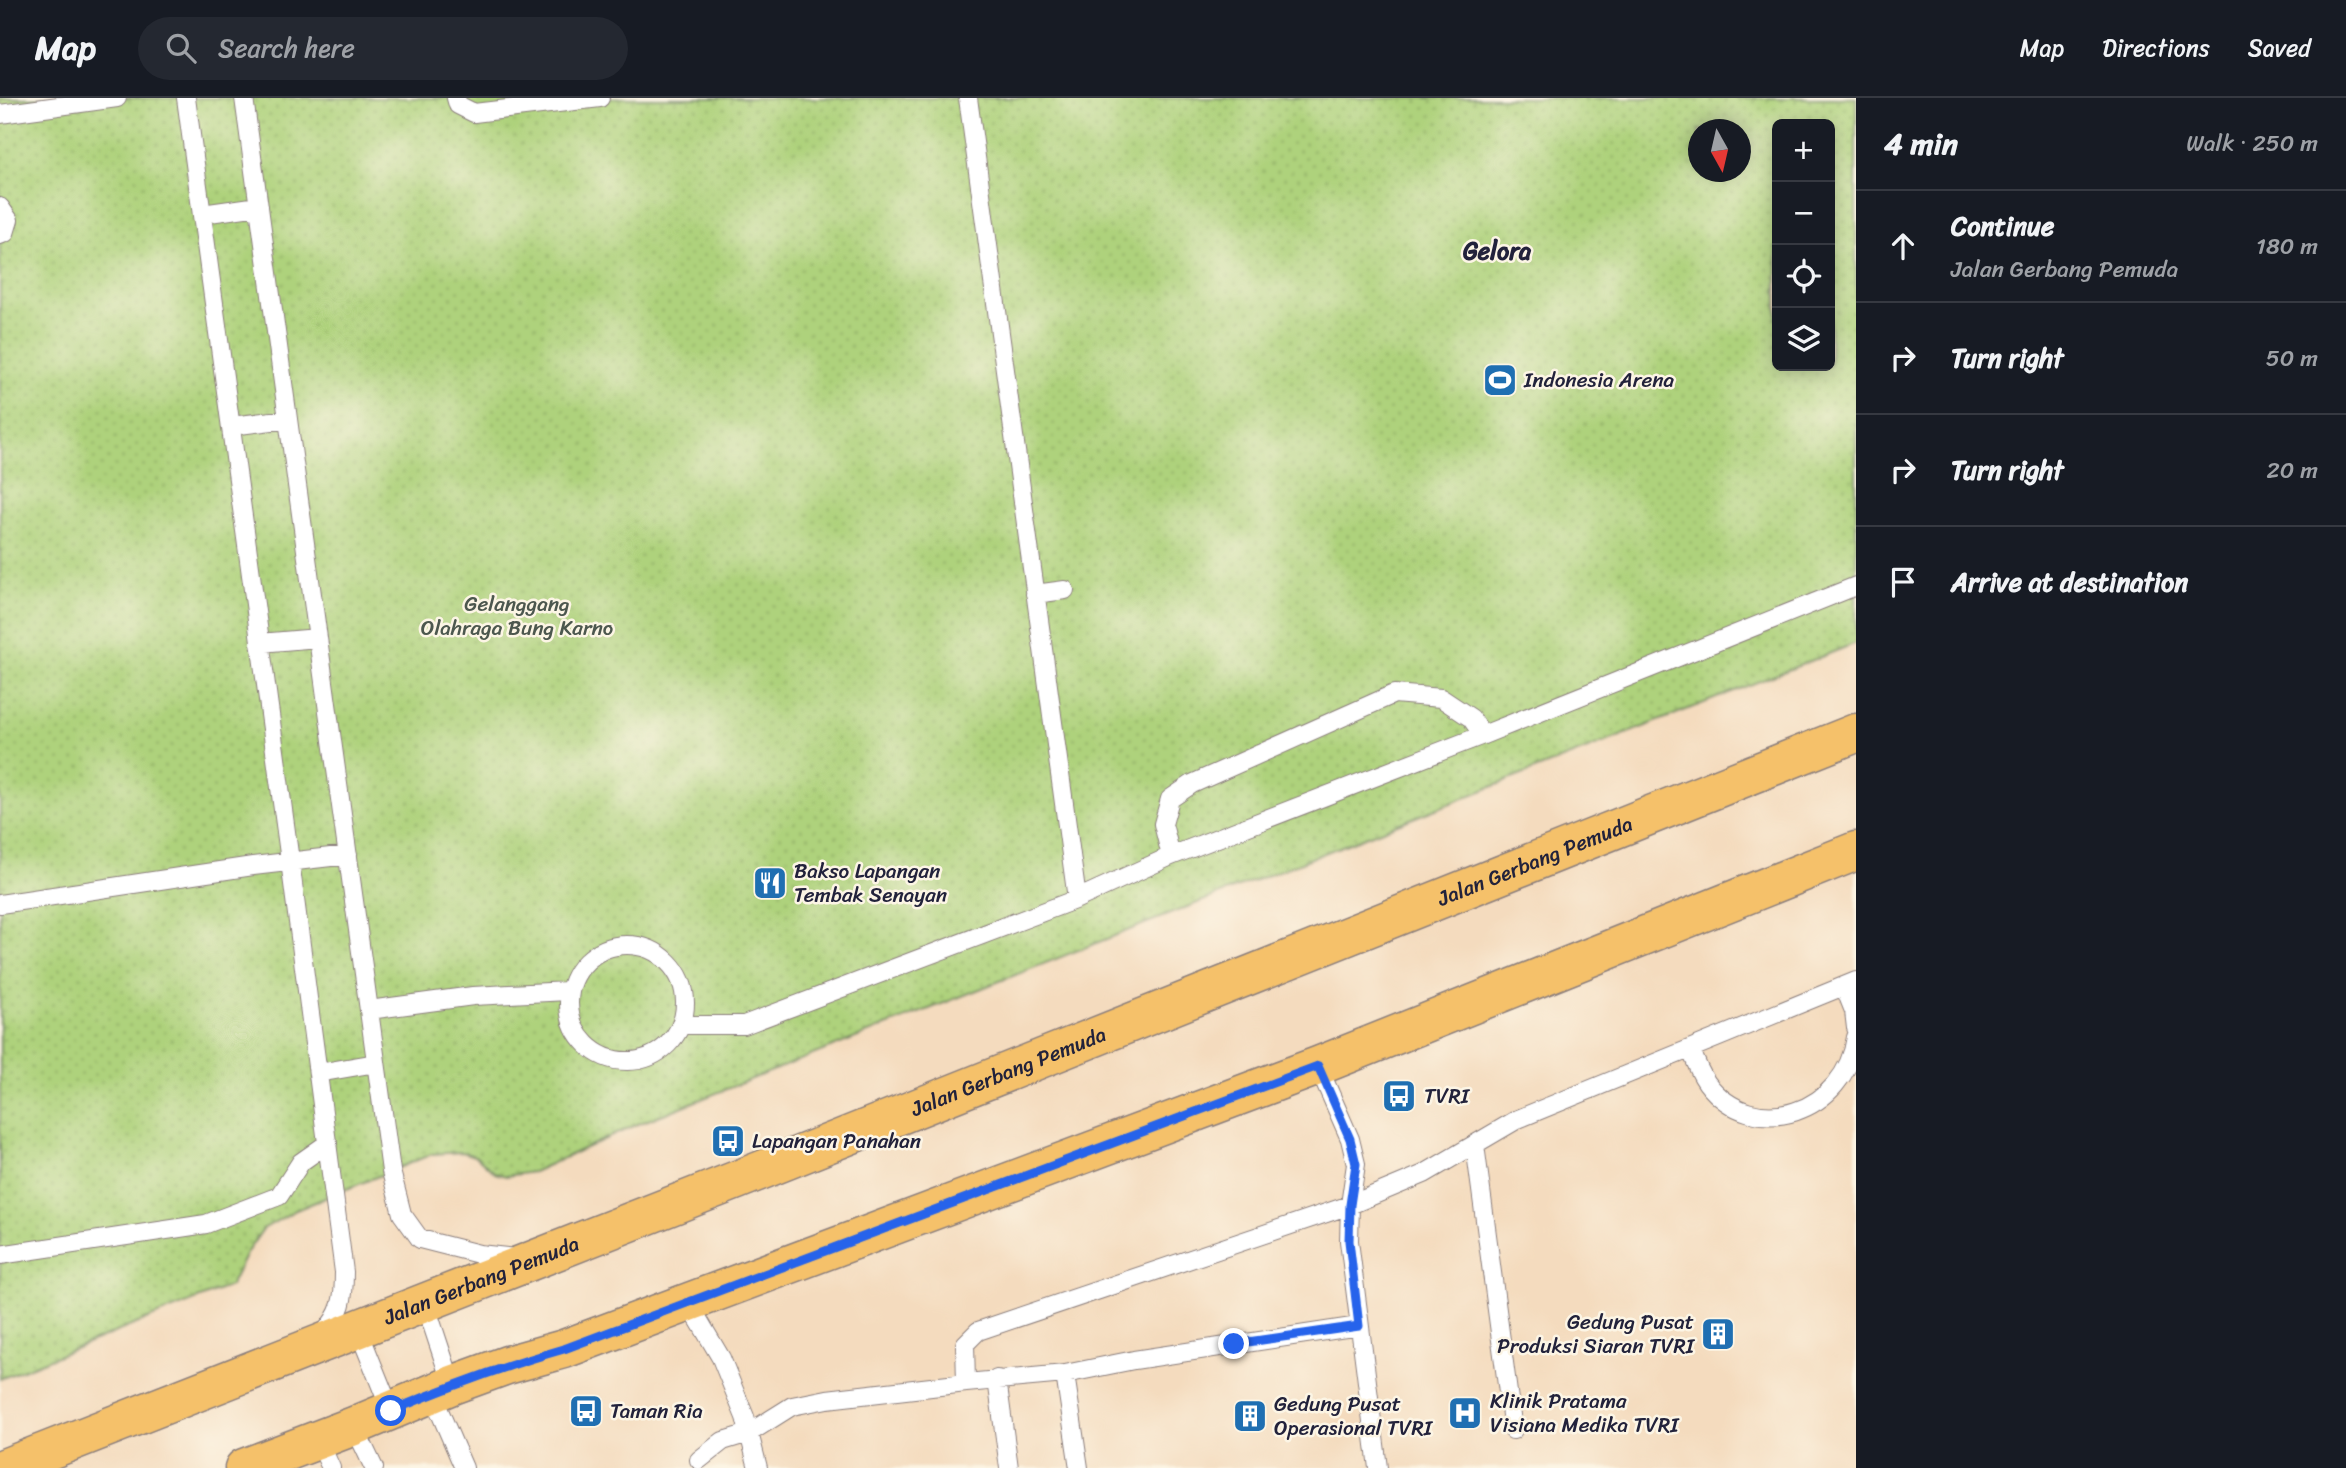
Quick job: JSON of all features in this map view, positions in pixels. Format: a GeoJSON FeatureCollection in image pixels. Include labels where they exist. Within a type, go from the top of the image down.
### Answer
{"type":"FeatureCollection","features":[{"type":"Feature","properties":{"kind":"main road","name":"Jalan Gerbang Pemuda"},"geometry":{"type":"LineString","coordinates":[[4,1468],[1856,733]]}},
{"type":"Feature","properties":{"kind":"main road"},"geometry":{"type":"LineString","coordinates":[[244,1468],[324,1454],[354,1426],[442,1389],[507,1365],[564,1349],[1318,1066],[1856,851]]}},
{"type":"Feature","properties":{"kind":"lane"},"geometry":{"type":"LineString","coordinates":[[0,114],[117,98]]}},
{"type":"Feature","properties":{"kind":"lane"},"geometry":{"type":"LineString","coordinates":[[186,98],[344,1272],[344,1297],[335,1321],[310,1348]]}},
{"type":"Feature","properties":{"kind":"lane"},"geometry":{"type":"LineString","coordinates":[[244,98],[391,1171],[402,1214],[420,1239],[479,1254],[533,1260]]}},
{"type":"Feature","properties":{"kind":"lane"},"geometry":{"type":"LineString","coordinates":[[456,98],[458,105],[474,113],[600,98]]}},
{"type":"Feature","properties":{"kind":"lane"},"geometry":{"type":"LineString","coordinates":[[968,98],[1077,899]]}},
{"type":"Feature","properties":{"kind":"lane"},"geometry":{"type":"LineString","coordinates":[[201,214],[259,206]]}},
{"type":"Feature","properties":{"kind":"lane"},"geometry":{"type":"LineString","coordinates":[[0,208],[9,220],[5,233],[0,235]]}},
{"type":"Feature","properties":{"kind":"lane"},"geometry":{"type":"LineString","coordinates":[[231,426],[288,419]]}},
{"type":"Feature","properties":{"kind":"lane"},"geometry":{"type":"LineString","coordinates":[[682,1025],[744,1025],[1077,899],[1171,856],[1483,736],[1856,586]]}},
{"type":"Feature","properties":{"kind":"lane"},"geometry":{"type":"LineString","coordinates":[[1035,594],[1065,590]]}},
{"type":"Feature","properties":{"kind":"lane"},"geometry":{"type":"LineString","coordinates":[[260,643],[318,638]]}},
{"type":"Feature","properties":{"kind":"lane"},"geometry":{"type":"LineString","coordinates":[[1171,856],[1163,824],[1170,799],[1192,784],[1394,694],[1441,698],[1471,718],[1483,736]]}},
{"type":"Feature","properties":{"kind":"lane"},"geometry":{"type":"LineString","coordinates":[[0,904],[290,861],[348,855]]}},
{"type":"Feature","properties":{"kind":"lane"},"geometry":{"type":"LineString","coordinates":[[630,943],[657,951],[678,970],[686,998],[682,1025],[665,1048],[639,1061],[610,1059],[585,1045],[580,1037],[570,1020],[568,991],[580,966],[602,948],[630,943]]}},
{"type":"Feature","properties":{"kind":"lane"},"geometry":{"type":"LineString","coordinates":[[966,1383],[965,1344],[978,1331],[1350,1205],[1424,1174],[1518,1119],[1850,984],[1856,1028]]}},
{"type":"Feature","properties":{"kind":"lane"},"geometry":{"type":"LineString","coordinates":[[369,1010],[472,996],[568,991]]}},
{"type":"Feature","properties":{"kind":"lane"},"geometry":{"type":"LineString","coordinates":[[1691,1049],[1708,1085],[1723,1098],[1740,1109],[1759,1114],[1780,1115],[1799,1111],[1818,1102],[1834,1088],[1846,1071],[1854,1052],[1856,1037]]}},
{"type":"Feature","properties":{"kind":"lane"},"geometry":{"type":"LineString","coordinates":[[318,1073],[376,1063]]}},
{"type":"Feature","properties":{"kind":"lane"},"geometry":{"type":"LineString","coordinates":[[1318,1066],[1350,1139],[1356,1164],[1350,1205],[1349,1241],[1378,1468]]}},
{"type":"Feature","properties":{"kind":"lane"},"geometry":{"type":"LineString","coordinates":[[0,1255],[206,1224],[279,1196],[301,1162],[328,1143]]}},
{"type":"Feature","properties":{"kind":"lane"},"geometry":{"type":"LineString","coordinates":[[1475,1145],[1513,1430]]}},
{"type":"Feature","properties":{"kind":"lane"},"geometry":{"type":"LineString","coordinates":[[688,1302],[721,1358],[749,1433],[758,1468]]}},
{"type":"Feature","properties":{"kind":"lane"},"geometry":{"type":"LineString","coordinates":[[425,1303],[442,1389],[464,1468]]}},
{"type":"Feature","properties":{"kind":"lane"},"geometry":{"type":"LineString","coordinates":[[699,1460],[723,1441],[749,1433],[792,1406],[827,1399],[1065,1374],[1134,1360],[1359,1326]]}},
{"type":"Feature","properties":{"kind":"lane"},"geometry":{"type":"LineString","coordinates":[[358,1329],[391,1411]]}},
{"type":"Feature","properties":{"kind":"lane"},"geometry":{"type":"LineString","coordinates":[[1065,1374],[1079,1468]]}},
{"type":"Feature","properties":{"kind":"lane"},"geometry":{"type":"LineString","coordinates":[[997,1380],[1009,1468]]}},
{"type":"Feature","properties":{"kind":"lane"},"geometry":{"type":"LineString","coordinates":[[354,1426],[374,1468]]}},
{"type":"Feature","properties":{"kind":"green space","name":"Gelanggang Olahraga Bung Karno"},"geometry":{"type":"Polygon","coordinates":[[[0,98],[1856,98],[1856,643],[638,1124],[533,1172],[506,1176],[495,1173],[477,1157],[462,1152],[432,1154],[296,1210],[263,1229],[247,1252],[230,1286],[0,1379],[0,98]]]}},
{"type":"Feature","properties":{"kind":"place","name":"Indonesia Arena"},"geometry":{"type":"Point","coordinates":[1500,380]}},
{"type":"Feature","properties":{"kind":"place","name":"Bakso Lapangan Tembak Senayan"},"geometry":{"type":"Point","coordinates":[770,883]}},
{"type":"Feature","properties":{"kind":"place","name":"TVRI"},"geometry":{"type":"Point","coordinates":[1399,1096]}},
{"type":"Feature","properties":{"kind":"place","name":"Lapangan Panahan"},"geometry":{"type":"Point","coordinates":[728,1141]}},
{"type":"Feature","properties":{"kind":"place","name":"Gedung Pusat Produksi Siaran TVRI"},"geometry":{"type":"Point","coordinates":[1718,1334]}},
{"type":"Feature","properties":{"kind":"place","name":"Taman Ria"},"geometry":{"type":"Point","coordinates":[586,1411]}},
{"type":"Feature","properties":{"kind":"place","name":"Klinik Pratama Visiana Medika TVRI"},"geometry":{"type":"Point","coordinates":[1465,1413]}},
{"type":"Feature","properties":{"kind":"place","name":"Gedung Pusat Operasional TVRI"},"geometry":{"type":"Point","coordinates":[1250,1416]}},
{"type":"Feature","properties":{"kind":"district","name":"Gelora"},"geometry":{"type":"Point","coordinates":[1497,251]}},
{"type":"Feature","properties":{"kind":"route"},"geometry":{"type":"LineString","coordinates":[[391,1411],[452,1385],[507,1365],[564,1349],[1318,1066],[1350,1139],[1356,1164],[1350,1205],[1349,1241],[1359,1326],[1234,1344]]}}]}
